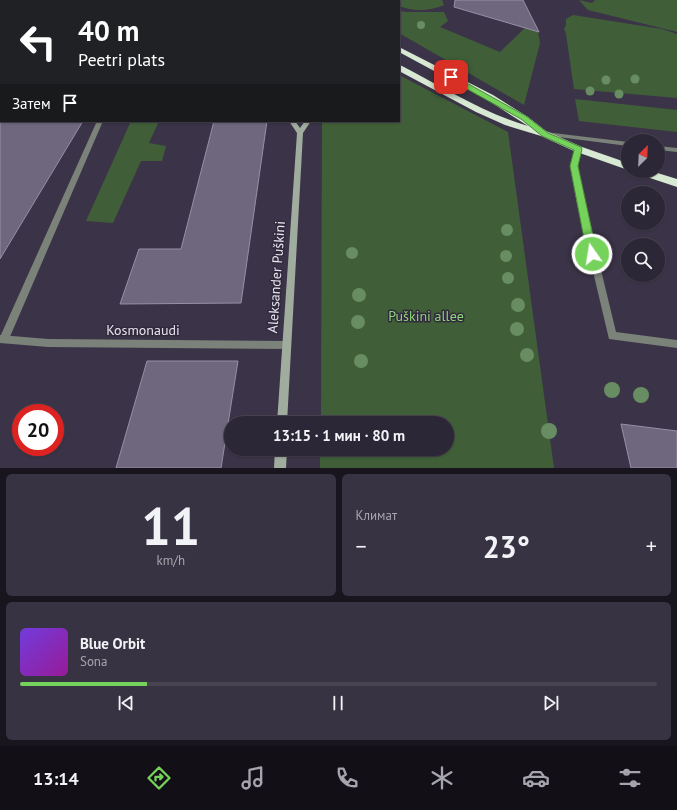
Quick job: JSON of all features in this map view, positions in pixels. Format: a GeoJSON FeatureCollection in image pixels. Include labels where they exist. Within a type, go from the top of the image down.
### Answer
{"type":"FeatureCollection","features":[{"type":"Feature","properties":{"kind":"highway"},"geometry":{"type":"LineString","coordinates":[[400,50],[524,117],[545,134]]}},
{"type":"Feature","properties":{"kind":"highway"},"geometry":{"type":"LineString","coordinates":[[400,69],[479,110],[508,123],[545,134],[578,149],[621,164]]}},
{"type":"Feature","properties":{"kind":"highway"},"geometry":{"type":"LineString","coordinates":[[661,178],[677,183]]}},
{"type":"Feature","properties":{"kind":"street"},"geometry":{"type":"LineString","coordinates":[[2,339],[100,122]]}},
{"type":"Feature","properties":{"kind":"street"},"geometry":{"type":"LineString","coordinates":[[293,122],[300,133]]}},
{"type":"Feature","properties":{"kind":"street","name":"Aleksander Puškini"},"geometry":{"type":"LineString","coordinates":[[282,416],[300,133],[307,122]]}},
{"type":"Feature","properties":{"kind":"street"},"geometry":{"type":"LineString","coordinates":[[545,134],[621,143]]}},
{"type":"Feature","properties":{"kind":"street"},"geometry":{"type":"LineString","coordinates":[[578,149],[574,166],[581,204],[612,336],[677,344]]}},
{"type":"Feature","properties":{"kind":"street"},"geometry":{"type":"LineString","coordinates":[[665,149],[677,150]]}},
{"type":"Feature","properties":{"kind":"street","name":"Kosmonaudi"},"geometry":{"type":"LineString","coordinates":[[2,339],[48,343],[286,345]]}},
{"type":"Feature","properties":{"kind":"street"},"geometry":{"type":"LineString","coordinates":[[280,468],[281,456]]}},
{"type":"Feature","properties":{"kind":"green space"},"geometry":{"type":"Polygon","coordinates":[[[400,0],[442,0],[444,5],[427,10],[400,6],[400,0]]]}},
{"type":"Feature","properties":{"kind":"green space"},"geometry":{"type":"Polygon","coordinates":[[[579,0],[592,3],[595,0],[677,0],[677,32],[588,10],[579,0]]]}},
{"type":"Feature","properties":{"kind":"green space"},"geometry":{"type":"Polygon","coordinates":[[[400,10],[404,12],[444,12],[448,21],[440,27],[500,52],[527,26],[537,26],[540,43],[524,105],[400,34],[400,10]]]}},
{"type":"Feature","properties":{"kind":"green space"},"geometry":{"type":"Polygon","coordinates":[[[573,15],[662,29],[677,34],[677,98],[574,89],[564,29],[566,19],[573,15]]]}},
{"type":"Feature","properties":{"kind":"green space","name":"Puškini allee"},"geometry":{"type":"Polygon","coordinates":[[[400,76],[508,132],[554,468],[320,468],[320,456],[454,456],[454,416],[321,416],[322,122],[400,122],[400,76]]]}},
{"type":"Feature","properties":{"kind":"green space"},"geometry":{"type":"Polygon","coordinates":[[[575,99],[677,110],[677,132],[579,121],[575,99]]]}},
{"type":"Feature","properties":{"kind":"green space"},"geometry":{"type":"Polygon","coordinates":[[[131,122],[159,122],[149,143],[166,146],[162,161],[141,161],[113,223],[86,221],[131,122]]]}},
{"type":"Feature","properties":{"kind":"building"},"geometry":{"type":"Polygon","coordinates":[[[455,0],[523,0],[539,32],[454,7],[455,0]]]}},
{"type":"Feature","properties":{"kind":"building"},"geometry":{"type":"Polygon","coordinates":[[[0,122],[82,122],[0,259],[0,122]]]}},
{"type":"Feature","properties":{"kind":"building"},"geometry":{"type":"Polygon","coordinates":[[[214,122],[267,122],[241,303],[120,304],[139,249],[181,249],[214,122]]]}},
{"type":"Feature","properties":{"kind":"building"},"geometry":{"type":"Polygon","coordinates":[[[147,361],[238,361],[229,416],[224,416],[224,449],[221,468],[116,468],[147,361]]]}},
{"type":"Feature","properties":{"kind":"building"},"geometry":{"type":"Polygon","coordinates":[[[621,424],[677,431],[677,468],[631,468],[621,424]]]}},
{"type":"Feature","properties":{"kind":"route"},"geometry":{"type":"LineString","coordinates":[[451,77],[524,117],[545,134],[578,149],[574,166],[592,254]]}}]}
